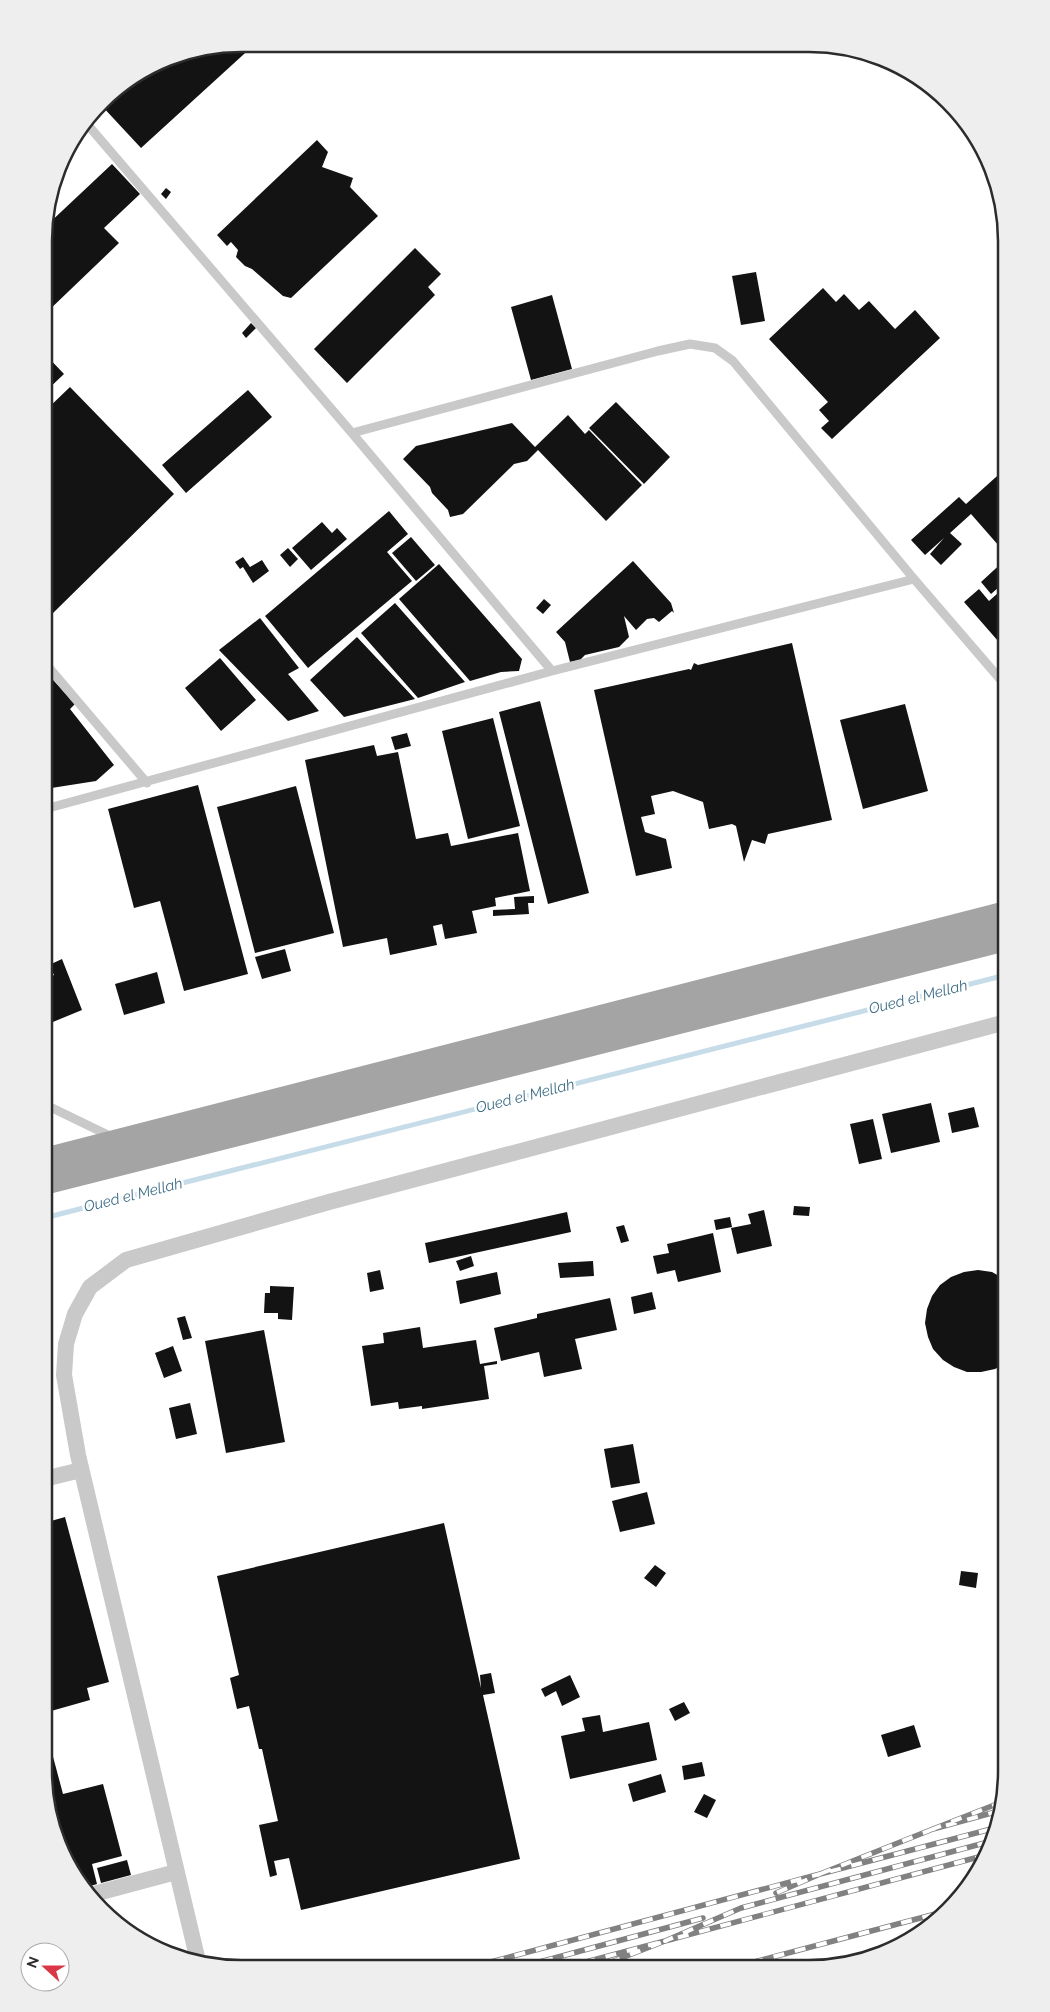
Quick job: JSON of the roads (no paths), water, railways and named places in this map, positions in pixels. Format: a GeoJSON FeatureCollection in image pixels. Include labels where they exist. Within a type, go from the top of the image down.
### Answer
{"type":"FeatureCollection","features":[{"type":"Feature","properties":{"kind":"main road"},"geometry":{"type":"LineString","coordinates":[[52,1160],[998,916]]}},
{"type":"Feature","properties":{"kind":"main road"},"geometry":{"type":"LineString","coordinates":[[52,1180],[998,940]]}},
{"type":"Feature","properties":{"kind":"street"},"geometry":{"type":"LineString","coordinates":[[196,1954],[81,1470],[64,1375],[66,1344],[75,1314],[90,1286],[126,1260],[339,1199],[998,1024]]}},
{"type":"Feature","properties":{"kind":"street"},"geometry":{"type":"LineString","coordinates":[[52,1477],[81,1470]]}},
{"type":"Feature","properties":{"kind":"street"},"geometry":{"type":"LineString","coordinates":[[97,1893],[176,1872]]}},
{"type":"Feature","properties":{"kind":"lane"},"geometry":{"type":"LineString","coordinates":[[90,128],[352,433],[552,672]]}},
{"type":"Feature","properties":{"kind":"lane"},"geometry":{"type":"LineString","coordinates":[[352,433],[658,351],[690,344],[715,348],[733,361],[914,579],[998,677]]}},
{"type":"Feature","properties":{"kind":"lane"},"geometry":{"type":"LineString","coordinates":[[52,807],[552,672],[914,579]]}},
{"type":"Feature","properties":{"kind":"lane"},"geometry":{"type":"LineString","coordinates":[[52,670],[147,783]]}},
{"type":"Feature","properties":{"kind":"lane"},"geometry":{"type":"LineString","coordinates":[[52,1108],[121,1142]]}},
{"type":"Feature","properties":{"kind":"waterway","name":"Oued el Mellah"},"geometry":{"type":"LineString","coordinates":[[52,1216],[998,977]]}},
{"type":"Feature","properties":{"kind":"railway"},"geometry":{"type":"LineString","coordinates":[[993,1813],[933,1829],[994,1805]]}},
{"type":"Feature","properties":{"kind":"railway"},"geometry":{"type":"LineString","coordinates":[[933,1829],[820,1874],[987,1830]]}},
{"type":"Feature","properties":{"kind":"railway"},"geometry":{"type":"LineString","coordinates":[[976,1858],[665,1941],[741,1908],[983,1843]]}},
{"type":"Feature","properties":{"kind":"railway"},"geometry":{"type":"LineString","coordinates":[[498,1960],[820,1874],[776,1893]]}},
{"type":"Feature","properties":{"kind":"railway"},"geometry":{"type":"LineString","coordinates":[[761,1960],[930,1915]]}},
{"type":"Feature","properties":{"kind":"railway"},"geometry":{"type":"LineString","coordinates":[[547,1960],[703,1918]]}},
{"type":"Feature","properties":{"kind":"railway"},"geometry":{"type":"LineString","coordinates":[[593,1960],[665,1941],[616,1960]]}}]}
